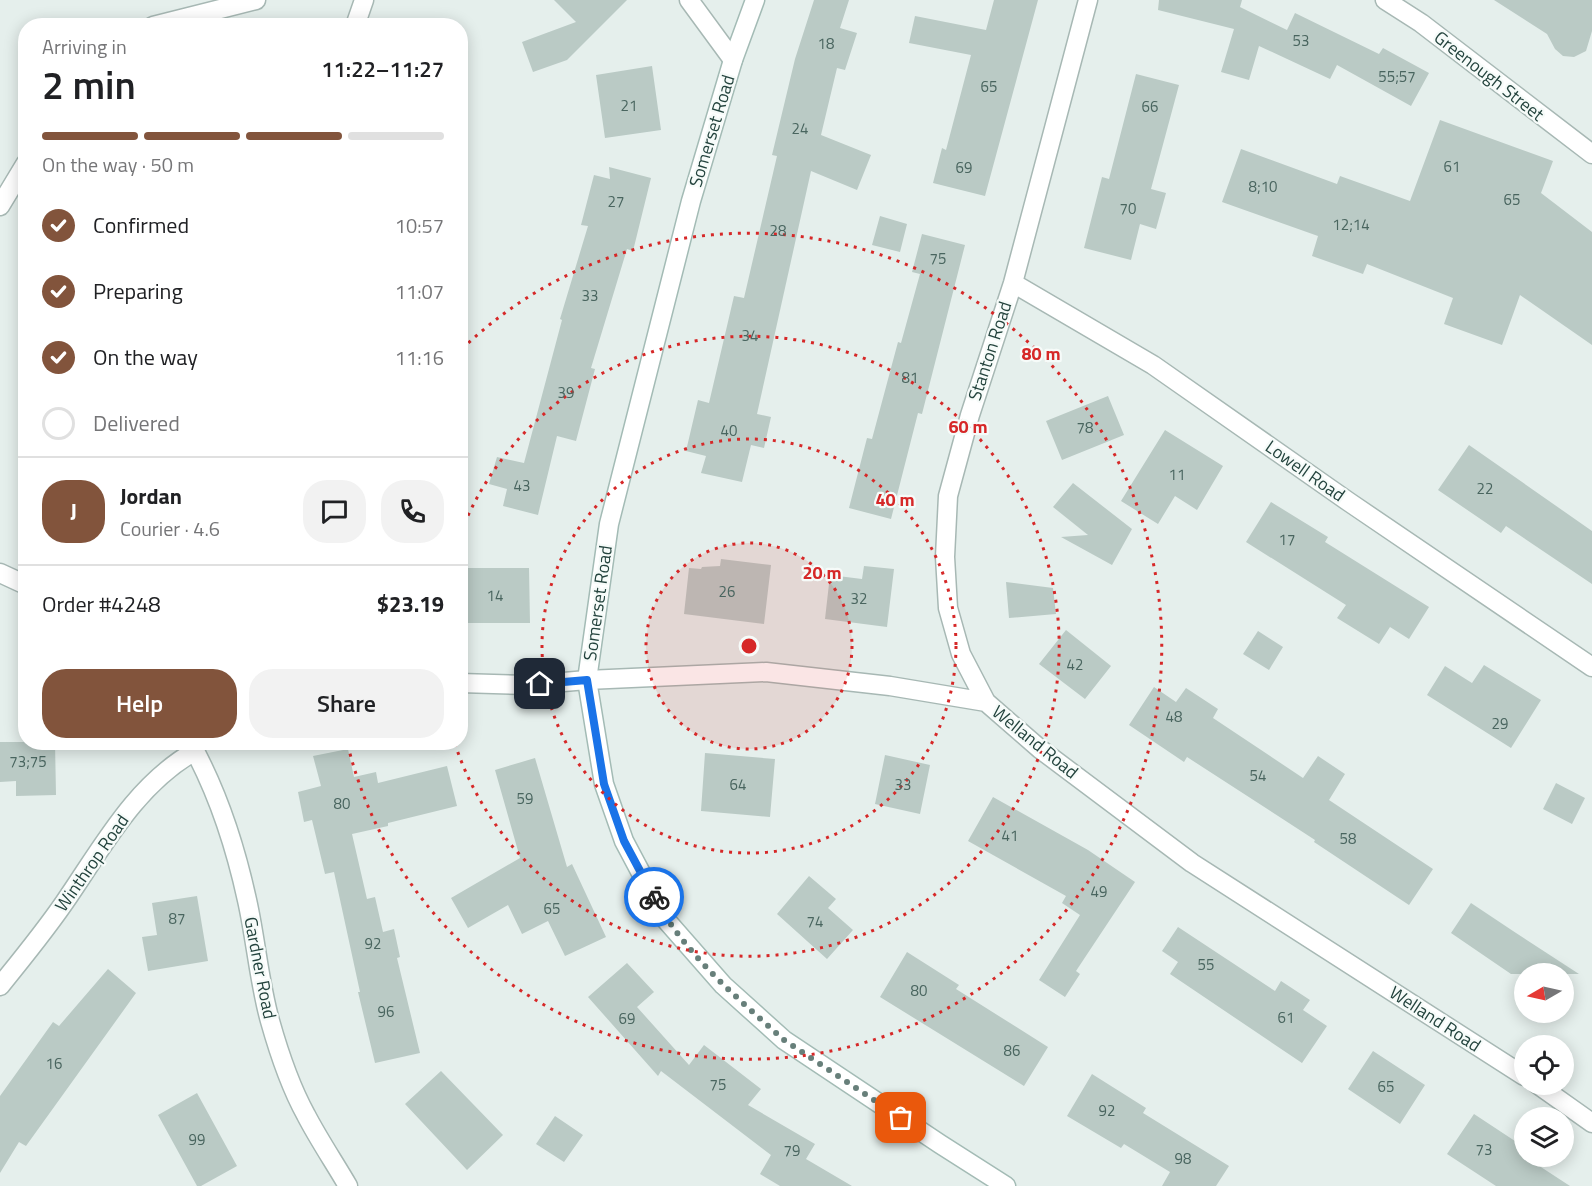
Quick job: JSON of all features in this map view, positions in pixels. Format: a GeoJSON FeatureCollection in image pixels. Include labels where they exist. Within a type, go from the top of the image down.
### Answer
{"type":"FeatureCollection","features":[{"type":"Feature","properties":{"kind":"street"},"geometry":{"type":"LineString","coordinates":[[185,18],[256,0]]}},
{"type":"Feature","properties":{"kind":"street"},"geometry":{"type":"LineString","coordinates":[[358,18],[364,0]]}},
{"type":"Feature","properties":{"kind":"street"},"geometry":{"type":"LineString","coordinates":[[689,0],[733,60]]}},
{"type":"Feature","properties":{"kind":"street","name":"Somerset Road"},"geometry":{"type":"LineString","coordinates":[[755,0],[733,60],[692,201],[609,524],[587,680],[604,784],[624,841],[666,920],[723,985],[784,1040],[1006,1186]]}},
{"type":"Feature","properties":{"kind":"street","name":"Stanton Road"},"geometry":{"type":"LineString","coordinates":[[986,702],[961,654],[948,608],[945,557],[948,496],[969,415],[1012,284],[1088,0]]}},
{"type":"Feature","properties":{"kind":"street","name":"Greenough Street"},"geometry":{"type":"LineString","coordinates":[[1385,0],[1430,30],[1590,147]]}},
{"type":"Feature","properties":{"kind":"street"},"geometry":{"type":"LineString","coordinates":[[0,206],[18,176]]}},
{"type":"Feature","properties":{"kind":"street","name":"Lowell Road"},"geometry":{"type":"LineString","coordinates":[[1012,284],[1153,365],[1592,667]]}},
{"type":"Feature","properties":{"kind":"street"},"geometry":{"type":"LineString","coordinates":[[0,573],[18,581]]}},
{"type":"Feature","properties":{"kind":"street","name":"Welland Road"},"geometry":{"type":"LineString","coordinates":[[468,683],[528,685],[766,672],[890,687],[986,702],[1040,749],[1191,863],[1514,1070]]}},
{"type":"Feature","properties":{"kind":"street","name":"Winthrop Road"},"geometry":{"type":"LineString","coordinates":[[0,986],[50,923],[101,847],[137,800],[189,750]]}},
{"type":"Feature","properties":{"kind":"street","name":"Gardner Road"},"geometry":{"type":"LineString","coordinates":[[194,750],[218,797],[234,847],[248,901],[264,992],[277,1046],[295,1094],[348,1186]]}},
{"type":"Feature","properties":{"kind":"street"},"geometry":{"type":"LineString","coordinates":[[1553,1095],[1592,1123]]}},
{"type":"Feature","properties":{"kind":"building"},"geometry":{"type":"Polygon","coordinates":[[[554,0],[627,0],[567,60],[533,72],[522,42],[576,22],[554,0]]]}},
{"type":"Feature","properties":{"kind":"building"},"geometry":{"type":"Polygon","coordinates":[[[814,0],[849,0],[840,28],[857,33],[845,70],[837,68],[821,135],[871,155],[857,190],[811,171],[757,414],[771,417],[764,448],[751,445],[742,482],[701,473],[706,456],[686,451],[698,400],[709,403],[734,296],[744,298],[777,156],[772,155],[795,59],[814,0]]]}},
{"type":"Feature","properties":{"kind":"building"},"geometry":{"type":"Polygon","coordinates":[[[994,0],[1038,0],[985,196],[933,183],[942,148],[946,150],[971,55],[909,43],[915,16],[986,30],[994,0]]]}},
{"type":"Feature","properties":{"kind":"building"},"geometry":{"type":"Polygon","coordinates":[[[1159,0],[1242,0],[1240,7],[1287,30],[1295,13],[1379,54],[1383,48],[1429,73],[1411,106],[1337,65],[1330,79],[1259,46],[1249,80],[1221,72],[1234,29],[1158,10],[1159,0]]]}},
{"type":"Feature","properties":{"kind":"building"},"geometry":{"type":"Polygon","coordinates":[[[1494,0],[1592,0],[1592,31],[1586,51],[1574,57],[1563,56],[1555,49],[1547,34],[1494,0]]]}},
{"type":"Feature","properties":{"kind":"building"},"geometry":{"type":"Polygon","coordinates":[[[652,66],[661,130],[605,138],[596,75],[652,66]]]}},
{"type":"Feature","properties":{"kind":"building"},"geometry":{"type":"Polygon","coordinates":[[[1136,74],[1179,85],[1151,189],[1166,193],[1156,229],[1140,224],[1131,260],[1084,248],[1102,177],[1109,179],[1136,74]]]}},
{"type":"Feature","properties":{"kind":"building"},"geometry":{"type":"Polygon","coordinates":[[[1440,120],[1553,161],[1541,193],[1592,232],[1592,345],[1520,295],[1502,345],[1444,324],[1453,298],[1367,264],[1363,274],[1312,256],[1318,236],[1222,202],[1241,149],[1337,184],[1340,176],[1410,201],[1440,120]]]}},
{"type":"Feature","properties":{"kind":"building"},"geometry":{"type":"Polygon","coordinates":[[[609,167],[651,178],[633,251],[627,249],[591,368],[595,369],[576,441],[557,436],[538,515],[503,506],[507,489],[489,484],[497,457],[524,463],[562,320],[560,319],[588,226],[581,225],[594,175],[610,179],[609,167]]]}},
{"type":"Feature","properties":{"kind":"building"},"geometry":{"type":"Polygon","coordinates":[[[880,216],[907,224],[900,252],[872,245],[880,216]]]}},
{"type":"Feature","properties":{"kind":"building"},"geometry":{"type":"Polygon","coordinates":[[[922,234],[965,245],[922,414],[918,413],[891,519],[849,508],[867,438],[872,439],[898,342],[901,343],[920,274],[912,272],[922,234]]]}},
{"type":"Feature","properties":{"kind":"building"},"geometry":{"type":"Polygon","coordinates":[[[1108,396],[1124,435],[1062,460],[1046,421],[1108,396]]]}},
{"type":"Feature","properties":{"kind":"building"},"geometry":{"type":"Polygon","coordinates":[[[1165,430],[1223,466],[1197,510],[1175,496],[1158,524],[1121,501],[1165,430]]]}},
{"type":"Feature","properties":{"kind":"building"},"geometry":{"type":"Polygon","coordinates":[[[1469,445],[1592,531],[1592,584],[1506,526],[1501,533],[1438,490],[1469,445]]]}},
{"type":"Feature","properties":{"kind":"building"},"geometry":{"type":"Polygon","coordinates":[[[1073,483],[1132,529],[1112,565],[1061,537],[1088,535],[1053,507],[1073,483]]]}},
{"type":"Feature","properties":{"kind":"building"},"geometry":{"type":"Polygon","coordinates":[[[1271,502],[1328,537],[1325,542],[1429,607],[1409,639],[1390,627],[1379,644],[1337,618],[1346,605],[1246,542],[1271,502]]]}},
{"type":"Feature","properties":{"kind":"building"},"geometry":{"type":"Polygon","coordinates":[[[721,559],[771,565],[764,624],[684,614],[689,568],[720,566],[721,559]]]}},
{"type":"Feature","properties":{"kind":"building"},"geometry":{"type":"Polygon","coordinates":[[[864,566],[894,569],[887,627],[825,619],[830,575],[862,579],[864,566]]]}},
{"type":"Feature","properties":{"kind":"building"},"geometry":{"type":"Polygon","coordinates":[[[468,568],[529,568],[530,623],[468,623],[468,568]]]}},
{"type":"Feature","properties":{"kind":"building"},"geometry":{"type":"Polygon","coordinates":[[[1006,582],[1053,588],[1056,614],[1009,618],[1006,582]]]}},
{"type":"Feature","properties":{"kind":"building"},"geometry":{"type":"Polygon","coordinates":[[[1066,630],[1111,666],[1085,699],[1039,664],[1066,630]]]}},
{"type":"Feature","properties":{"kind":"building"},"geometry":{"type":"Polygon","coordinates":[[[1258,631],[1283,647],[1269,670],[1243,654],[1258,631]]]}},
{"type":"Feature","properties":{"kind":"building"},"geometry":{"type":"Polygon","coordinates":[[[1484,665],[1541,700],[1511,748],[1427,695],[1445,666],[1472,683],[1484,665]]]}},
{"type":"Feature","properties":{"kind":"building"},"geometry":{"type":"Polygon","coordinates":[[[1154,687],[1176,702],[1186,688],[1218,709],[1213,718],[1303,778],[1318,756],[1345,774],[1329,800],[1433,869],[1409,905],[1314,842],[1315,840],[1187,757],[1184,762],[1129,725],[1154,687]]]}},
{"type":"Feature","properties":{"kind":"building"},"geometry":{"type":"Polygon","coordinates":[[[0,742],[18,742],[18,750],[55,750],[56,795],[16,796],[16,781],[0,782],[0,742]]]}},
{"type":"Feature","properties":{"kind":"building"},"geometry":{"type":"Polygon","coordinates":[[[348,750],[354,777],[376,772],[378,783],[447,766],[457,806],[352,834],[367,899],[375,897],[383,932],[394,929],[400,957],[397,958],[420,1053],[375,1063],[334,872],[325,874],[312,820],[304,822],[298,792],[321,786],[313,756],[348,750]]]}},
{"type":"Feature","properties":{"kind":"building"},"geometry":{"type":"Polygon","coordinates":[[[705,753],[775,759],[770,817],[701,811],[705,753]]]}},
{"type":"Feature","properties":{"kind":"building"},"geometry":{"type":"Polygon","coordinates":[[[885,755],[930,765],[920,814],[875,804],[885,755]]]}},
{"type":"Feature","properties":{"kind":"building"},"geometry":{"type":"Polygon","coordinates":[[[535,758],[567,867],[572,864],[606,937],[565,956],[548,921],[522,934],[508,905],[468,928],[451,898],[520,858],[495,770],[535,758]]]}},
{"type":"Feature","properties":{"kind":"building"},"geometry":{"type":"Polygon","coordinates":[[[1556,783],[1585,798],[1572,824],[1543,809],[1556,783]]]}},
{"type":"Feature","properties":{"kind":"building"},"geometry":{"type":"Polygon","coordinates":[[[993,797],[1088,850],[1135,882],[1076,971],[1080,974],[1065,997],[1039,980],[1080,915],[1062,903],[1066,896],[968,841],[993,797]]]}},
{"type":"Feature","properties":{"kind":"building"},"geometry":{"type":"Polygon","coordinates":[[[809,876],[836,899],[828,908],[853,930],[827,959],[777,914],[809,876]]]}},
{"type":"Feature","properties":{"kind":"building"},"geometry":{"type":"Polygon","coordinates":[[[197,896],[208,961],[148,971],[142,937],[157,935],[152,903],[197,896]]]}},
{"type":"Feature","properties":{"kind":"building"},"geometry":{"type":"Polygon","coordinates":[[[1471,903],[1562,963],[1514,963],[1514,974],[1511,974],[1451,933],[1471,903]]]}},
{"type":"Feature","properties":{"kind":"building"},"geometry":{"type":"Polygon","coordinates":[[[1178,927],[1275,991],[1281,981],[1310,1000],[1303,1010],[1327,1026],[1302,1063],[1170,974],[1178,962],[1162,951],[1178,927]]]}},
{"type":"Feature","properties":{"kind":"building"},"geometry":{"type":"Polygon","coordinates":[[[907,952],[959,985],[956,989],[1048,1047],[1024,1086],[880,997],[907,952]]]}},
{"type":"Feature","properties":{"kind":"building"},"geometry":{"type":"Polygon","coordinates":[[[627,963],[654,992],[637,1007],[689,1065],[704,1045],[761,1089],[748,1105],[815,1144],[806,1159],[852,1186],[780,1186],[760,1174],[771,1155],[661,1071],[658,1076],[588,997],[627,963]]]}},
{"type":"Feature","properties":{"kind":"building"},"geometry":{"type":"Polygon","coordinates":[[[108,969],[136,993],[26,1146],[19,1142],[0,1173],[0,1096],[53,1022],[59,1026],[108,969]]]}},
{"type":"Feature","properties":{"kind":"building"},"geometry":{"type":"Polygon","coordinates":[[[1373,1051],[1425,1085],[1400,1124],[1348,1089],[1373,1051]]]}},
{"type":"Feature","properties":{"kind":"building"},"geometry":{"type":"Polygon","coordinates":[[[441,1071],[503,1135],[467,1170],[405,1104],[441,1071]]]}},
{"type":"Feature","properties":{"kind":"building"},"geometry":{"type":"Polygon","coordinates":[[[1092,1074],[1146,1108],[1143,1113],[1229,1166],[1216,1186],[1162,1186],[1170,1172],[1124,1144],[1121,1148],[1067,1116],[1092,1074]]]}},
{"type":"Feature","properties":{"kind":"building"},"geometry":{"type":"Polygon","coordinates":[[[197,1093],[237,1166],[201,1186],[197,1186],[158,1115],[197,1093]]]}},
{"type":"Feature","properties":{"kind":"building"},"geometry":{"type":"Polygon","coordinates":[[[1474,1114],[1514,1140],[1514,1167],[1541,1167],[1570,1186],[1496,1186],[1447,1154],[1474,1114]]]}},
{"type":"Feature","properties":{"kind":"building"},"geometry":{"type":"Polygon","coordinates":[[[555,1116],[583,1135],[564,1162],[536,1144],[555,1116]]]}},
{"type":"Feature","properties":{"kind":"way so far"},"geometry":{"type":"LineString","coordinates":[[654,897],[666,920],[708,969],[768,1026],[784,1040],[901,1118]]}},
{"type":"Feature","properties":{"kind":"route"},"geometry":{"type":"LineString","coordinates":[[540,684],[587,680],[604,784],[624,841],[654,897]]}}]}
